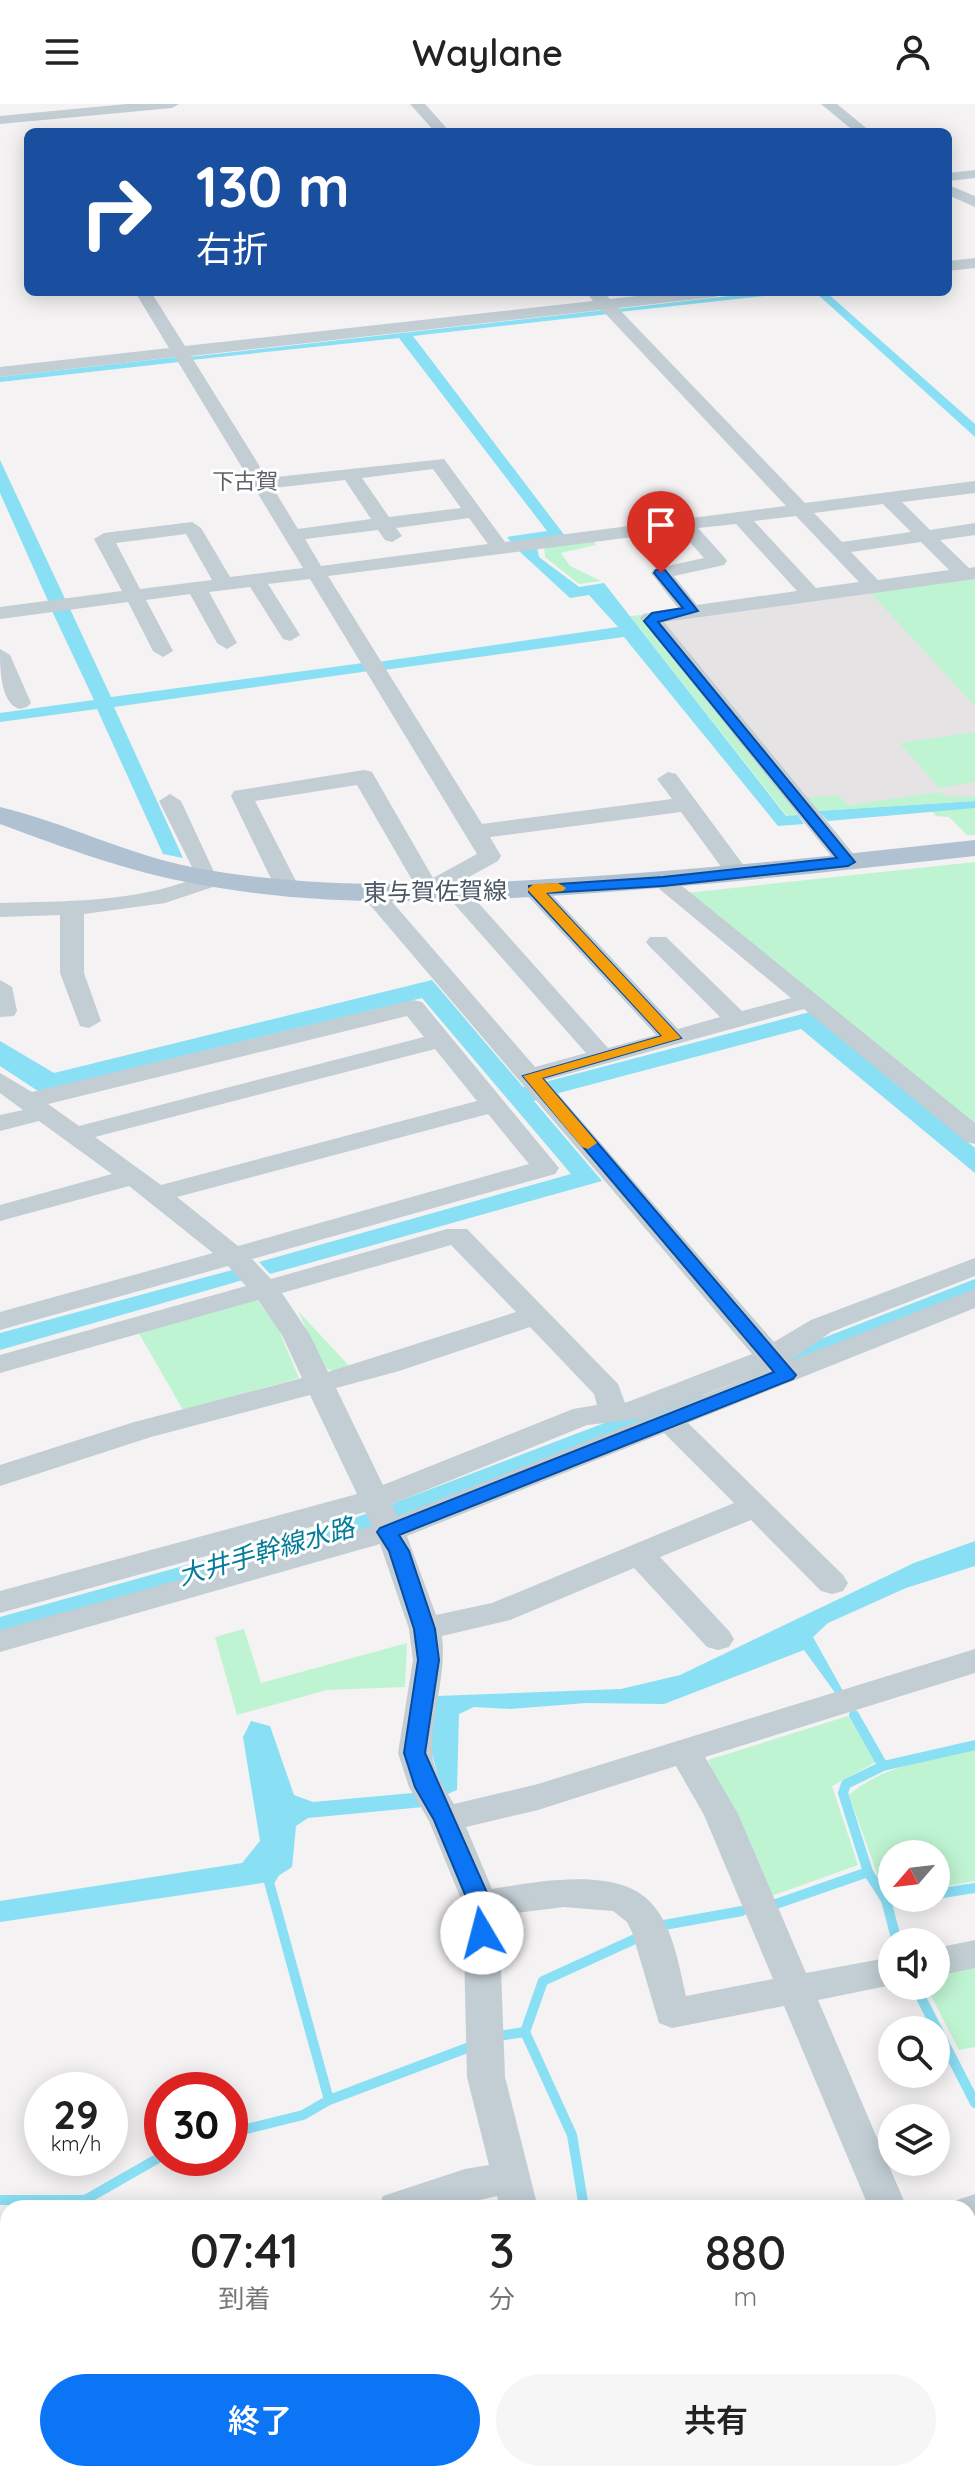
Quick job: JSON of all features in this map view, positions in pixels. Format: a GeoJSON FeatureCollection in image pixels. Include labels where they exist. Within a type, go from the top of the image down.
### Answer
{"type":"FeatureCollection","features":[{"type":"Feature","properties":{"kind":"main road","name":"東与賀佐賀線"},"geometry":{"type":"LineString","coordinates":[[0,815],[149,865],[288,889],[373,894],[444,894],[663,882],[975,848]]}},
{"type":"Feature","properties":{"kind":"street"},"geometry":{"type":"LineString","coordinates":[[0,120],[32,111],[172,104]]}},
{"type":"Feature","properties":{"kind":"street"},"geometry":{"type":"LineString","coordinates":[[417,104],[439,128]]}},
{"type":"Feature","properties":{"kind":"street"},"geometry":{"type":"LineString","coordinates":[[828,104],[859,128]]}},
{"type":"Feature","properties":{"kind":"street"},"geometry":{"type":"LineString","coordinates":[[952,177],[975,174]]}},
{"type":"Feature","properties":{"kind":"street"},"geometry":{"type":"LineString","coordinates":[[952,191],[975,202]]}},
{"type":"Feature","properties":{"kind":"street"},"geometry":{"type":"LineString","coordinates":[[952,266],[975,263]]}},
{"type":"Feature","properties":{"kind":"street"},"geometry":{"type":"LineString","coordinates":[[145,296],[490,856],[445,879],[444,894]]}},
{"type":"Feature","properties":{"kind":"street"},"geometry":{"type":"LineString","coordinates":[[0,372],[600,298],[638,296]]}},
{"type":"Feature","properties":{"kind":"street"},"geometry":{"type":"LineString","coordinates":[[600,298],[873,586]]}},
{"type":"Feature","properties":{"kind":"street"},"geometry":{"type":"LineString","coordinates":[[262,484],[438,463],[500,548]]}},
{"type":"Feature","properties":{"kind":"street"},"geometry":{"type":"LineString","coordinates":[[350,474],[409,560]]}},
{"type":"Feature","properties":{"kind":"street"},"geometry":{"type":"LineString","coordinates":[[0,612],[974,488]]}},
{"type":"Feature","properties":{"kind":"street"},"geometry":{"type":"LineString","coordinates":[[887,498],[970,573]]}},
{"type":"Feature","properties":{"kind":"street"},"geometry":{"type":"LineString","coordinates":[[293,535],[474,512]]}},
{"type":"Feature","properties":{"kind":"street"},"geometry":{"type":"LineString","coordinates":[[740,517],[811,595]]}},
{"type":"Feature","properties":{"kind":"street"},"geometry":{"type":"LineString","coordinates":[[685,525],[717,561],[661,573],[691,611]]}},
{"type":"Feature","properties":{"kind":"street"},"geometry":{"type":"LineString","coordinates":[[163,651],[104,539],[192,528],[224,584]]}},
{"type":"Feature","properties":{"kind":"street"},"geometry":{"type":"LineString","coordinates":[[837,548],[975,529]]}},
{"type":"Feature","properties":{"kind":"street"},"geometry":{"type":"LineString","coordinates":[[848,862],[651,621],[657,616],[970,573]]}},
{"type":"Feature","properties":{"kind":"street"},"geometry":{"type":"LineString","coordinates":[[256,580],[290,635]]}},
{"type":"Feature","properties":{"kind":"street"},"geometry":{"type":"LineString","coordinates":[[196,587],[227,643]]}},
{"type":"Feature","properties":{"kind":"street"},"geometry":{"type":"LineString","coordinates":[[0,655],[20,703]]}},
{"type":"Feature","properties":{"kind":"street"},"geometry":{"type":"LineString","coordinates":[[288,889],[242,796],[364,777],[444,894],[603,1057]]}},
{"type":"Feature","properties":{"kind":"street"},"geometry":{"type":"LineString","coordinates":[[668,779],[738,874]]}},
{"type":"Feature","properties":{"kind":"street"},"geometry":{"type":"LineString","coordinates":[[0,910],[127,904],[183,893],[209,877],[170,801]]}},
{"type":"Feature","properties":{"kind":"street"},"geometry":{"type":"LineString","coordinates":[[476,832],[687,804]]}},
{"type":"Feature","properties":{"kind":"street"},"geometry":{"type":"LineString","coordinates":[[663,882],[975,1136]]}},
{"type":"Feature","properties":{"kind":"street"},"geometry":{"type":"LineString","coordinates":[[531,1076],[673,1038],[534,889]]}},
{"type":"Feature","properties":{"kind":"street"},"geometry":{"type":"LineString","coordinates":[[373,894],[778,1366]]}},
{"type":"Feature","properties":{"kind":"street"},"geometry":{"type":"LineString","coordinates":[[72,908],[72,973],[89,1021]]}},
{"type":"Feature","properties":{"kind":"street"},"geometry":{"type":"LineString","coordinates":[[658,942],[737,1020]]}},
{"type":"Feature","properties":{"kind":"street"},"geometry":{"type":"LineString","coordinates":[[688,1033],[808,1001]]}},
{"type":"Feature","properties":{"kind":"street"},"geometry":{"type":"LineString","coordinates":[[0,1123],[38,1106],[413,1007],[546,1168],[0,1321]]}},
{"type":"Feature","properties":{"kind":"street"},"geometry":{"type":"LineString","coordinates":[[78,1134],[441,1040]]}},
{"type":"Feature","properties":{"kind":"street"},"geometry":{"type":"LineString","coordinates":[[0,1081],[78,1134],[157,1194],[234,1256],[265,1289],[296,1335],[399,1551],[425,1629],[429,1660],[415,1753],[426,1787],[445,1819],[481,1904],[486,2077],[515,2192],[465,2185],[421,2200]]}},
{"type":"Feature","properties":{"kind":"street"},"geometry":{"type":"LineString","coordinates":[[157,1194],[494,1105]]}},
{"type":"Feature","properties":{"kind":"street"},"geometry":{"type":"LineString","coordinates":[[0,1213],[133,1177]]}},
{"type":"Feature","properties":{"kind":"street"},"geometry":{"type":"LineString","coordinates":[[0,1364],[457,1235],[608,1391],[613,1413]]}},
{"type":"Feature","properties":{"kind":"street"},"geometry":{"type":"LineString","coordinates":[[0,1641],[380,1514],[670,1422],[778,1366],[821,1326],[975,1266]]}},
{"type":"Feature","properties":{"kind":"street"},"geometry":{"type":"LineString","coordinates":[[0,1602],[380,1514],[583,1416],[631,1412],[778,1366],[975,1298]]}},
{"type":"Feature","properties":{"kind":"street"},"geometry":{"type":"LineString","coordinates":[[0,1476],[141,1430],[389,1365],[534,1316]]}},
{"type":"Feature","properties":{"kind":"street"},"geometry":{"type":"LineString","coordinates":[[670,1422],[832,1583]]}},
{"type":"Feature","properties":{"kind":"street"},"geometry":{"type":"LineString","coordinates":[[425,1629],[499,1612],[755,1506]]}},
{"type":"Feature","properties":{"kind":"street"},"geometry":{"type":"LineString","coordinates":[[639,1554],[718,1639]]}},
{"type":"Feature","properties":{"kind":"street"},"geometry":{"type":"LineString","coordinates":[[445,1819],[538,1797],[975,1661]]}},
{"type":"Feature","properties":{"kind":"street"},"geometry":{"type":"LineString","coordinates":[[685,1752],[721,1814],[885,2200]]}},
{"type":"Feature","properties":{"kind":"street"},"geometry":{"type":"LineString","coordinates":[[481,1904],[569,1894],[608,1895],[639,1912],[654,1948],[672,2013],[878,1974]]}},
{"type":"Feature","properties":{"kind":"street"},"geometry":{"type":"LineString","coordinates":[[950,1959],[975,1954]]}},
{"type":"Feature","properties":{"kind":"shaded area"},"geometry":{"type":"Polygon","coordinates":[[[975,576],[975,796],[813,807],[660,620],[975,576]]]}},
{"type":"Feature","properties":{"kind":"green space"},"geometry":{"type":"Polygon","coordinates":[[[593,540],[596,545],[561,553],[570,566],[601,581],[579,584],[545,557],[544,547],[593,540]]]}},
{"type":"Feature","properties":{"kind":"green space"},"geometry":{"type":"Polygon","coordinates":[[[975,576],[975,706],[869,591],[975,576]]]}},
{"type":"Feature","properties":{"kind":"green space"},"geometry":{"type":"Polygon","coordinates":[[[641,615],[798,815],[787,816],[630,616],[641,615]]]}},
{"type":"Feature","properties":{"kind":"green space"},"geometry":{"type":"Polygon","coordinates":[[[975,732],[975,782],[939,788],[900,743],[975,732]]]}},
{"type":"Feature","properties":{"kind":"green space"},"geometry":{"type":"Polygon","coordinates":[[[940,792],[947,797],[975,796],[975,801],[818,811],[806,798],[838,795],[848,805],[940,792]]]}},
{"type":"Feature","properties":{"kind":"green space"},"geometry":{"type":"Polygon","coordinates":[[[975,808],[975,835],[967,835],[949,817],[936,816],[931,810],[975,808]]]}},
{"type":"Feature","properties":{"kind":"green space"},"geometry":{"type":"Polygon","coordinates":[[[975,862],[975,1128],[686,893],[975,862]]]}},
{"type":"Feature","properties":{"kind":"green space"},"geometry":{"type":"Polygon","coordinates":[[[255,1297],[279,1330],[299,1378],[183,1410],[137,1330],[255,1297]]]}},
{"type":"Feature","properties":{"kind":"green space"},"geometry":{"type":"Polygon","coordinates":[[[298,1311],[352,1369],[335,1373],[323,1366],[298,1311]]]}},
{"type":"Feature","properties":{"kind":"green space"},"geometry":{"type":"Polygon","coordinates":[[[244,1629],[261,1683],[407,1643],[405,1687],[327,1690],[237,1715],[215,1637],[244,1629]]]}},
{"type":"Feature","properties":{"kind":"green space"},"geometry":{"type":"Polygon","coordinates":[[[848,1716],[876,1762],[832,1786],[858,1865],[766,1898],[708,1760],[848,1716]]]}},
{"type":"Feature","properties":{"kind":"green space"},"geometry":{"type":"Polygon","coordinates":[[[975,1749],[975,1881],[950,1885],[950,1840],[878,1840],[878,1876],[849,1795],[892,1770],[975,1749]]]}},
{"type":"Feature","properties":{"kind":"green space"},"geometry":{"type":"Polygon","coordinates":[[[975,1966],[975,2047],[959,2050],[950,2033],[950,2016],[941,2016],[933,2000],[950,2000],[950,1970],[975,1966]]]}},
{"type":"Feature","properties":{"kind":"water"},"geometry":{"type":"Polygon","coordinates":[[[730,296],[764,296],[619,312],[616,309],[730,296]]]}},
{"type":"Feature","properties":{"kind":"water"},"geometry":{"type":"Polygon","coordinates":[[[819,296],[831,296],[975,424],[975,437],[819,296]]]}},
{"type":"Feature","properties":{"kind":"water"},"geometry":{"type":"Polygon","coordinates":[[[605,310],[609,314],[413,336],[565,536],[512,543],[507,537],[547,531],[399,338],[191,360],[189,357],[605,310]]]}},
{"type":"Feature","properties":{"kind":"water"},"geometry":{"type":"Polygon","coordinates":[[[176,357],[179,362],[0,382],[0,377],[176,357]]]}},
{"type":"Feature","properties":{"kind":"water"},"geometry":{"type":"Polygon","coordinates":[[[0,460],[66,601],[49,603],[0,493],[0,460]]]}},
{"type":"Feature","properties":{"kind":"water"},"geometry":{"type":"Polygon","coordinates":[[[537,548],[539,557],[579,587],[604,583],[786,816],[798,815],[804,824],[778,826],[624,637],[384,670],[378,662],[618,627],[589,595],[570,598],[519,551],[537,548]]]}},
{"type":"Feature","properties":{"kind":"water"},"geometry":{"type":"Polygon","coordinates":[[[70,609],[111,697],[363,663],[369,671],[114,707],[183,858],[163,854],[97,709],[0,722],[0,713],[94,700],[52,611],[70,609]]]}},
{"type":"Feature","properties":{"kind":"water"},"geometry":{"type":"Polygon","coordinates":[[[975,801],[975,808],[828,821],[818,811],[975,801]]]}},
{"type":"Feature","properties":{"kind":"water"},"geometry":{"type":"Polygon","coordinates":[[[432,980],[523,1087],[527,1087],[538,1099],[534,1101],[602,1181],[270,1274],[259,1262],[571,1174],[422,998],[38,1091],[0,1066],[0,1041],[54,1073],[432,980]]]}},
{"type":"Feature","properties":{"kind":"water"},"geometry":{"type":"Polygon","coordinates":[[[810,1012],[975,1148],[975,1173],[801,1029],[555,1094],[545,1082],[810,1012]]]}},
{"type":"Feature","properties":{"kind":"water"},"geometry":{"type":"Polygon","coordinates":[[[232,1270],[243,1280],[0,1350],[0,1333],[232,1270]]]}},
{"type":"Feature","properties":{"kind":"water"},"geometry":{"type":"Polygon","coordinates":[[[975,1541],[975,1566],[906,1588],[828,1623],[813,1637],[843,1691],[836,1694],[804,1650],[664,1704],[586,1703],[510,1709],[474,1707],[459,1714],[457,1790],[443,1796],[430,1746],[437,1696],[621,1689],[680,1675],[914,1563],[975,1541]]]}},
{"type":"Feature","properties":{"kind":"water"},"geometry":{"type":"Polygon","coordinates":[[[251,1721],[270,1726],[294,1795],[313,1802],[413,1793],[423,1807],[308,1818],[296,1826],[292,1867],[269,1882],[0,1922],[0,1901],[242,1863],[260,1841],[243,1737],[251,1721]]]}},
{"type":"Feature","properties":{"kind":"waterway","name":"大井手幹線水路"},"geometry":{"type":"LineString","coordinates":[[761,1372],[975,1287]]}},
{"type":"Feature","properties":{"kind":"waterway","name":"大井手幹線水路"},"geometry":{"type":"LineString","coordinates":[[0,1627],[362,1526],[691,1399]]}},
{"type":"Feature","properties":{"kind":"waterway"},"geometry":{"type":"LineString","coordinates":[[854,1715],[883,1766]]}},
{"type":"Feature","properties":{"kind":"waterway"},"geometry":{"type":"LineString","coordinates":[[883,1766],[975,1745]]}},
{"type":"Feature","properties":{"kind":"waterway"},"geometry":{"type":"LineString","coordinates":[[868,1872],[843,1793],[846,1784],[883,1766]]}},
{"type":"Feature","properties":{"kind":"waterway"},"geometry":{"type":"LineString","coordinates":[[776,1904],[868,1872]]}},
{"type":"Feature","properties":{"kind":"waterway"},"geometry":{"type":"LineString","coordinates":[[868,1872],[878,1888]]}},
{"type":"Feature","properties":{"kind":"waterway"},"geometry":{"type":"LineString","coordinates":[[274,1874],[269,1882],[329,2100]]}},
{"type":"Feature","properties":{"kind":"waterway"},"geometry":{"type":"LineString","coordinates":[[950,1892],[975,1888]]}},
{"type":"Feature","properties":{"kind":"waterway"},"geometry":{"type":"LineString","coordinates":[[664,1925],[742,1911]]}},
{"type":"Feature","properties":{"kind":"waterway"},"geometry":{"type":"LineString","coordinates":[[889,1912],[893,1928]]}},
{"type":"Feature","properties":{"kind":"waterway"},"geometry":{"type":"LineString","coordinates":[[525,2032],[543,1981],[635,1939]]}},
{"type":"Feature","properties":{"kind":"waterway"},"geometry":{"type":"LineString","coordinates":[[922,2000],[975,2103]]}},
{"type":"Feature","properties":{"kind":"waterway"},"geometry":{"type":"LineString","coordinates":[[505,2035],[525,2032]]}},
{"type":"Feature","properties":{"kind":"waterway"},"geometry":{"type":"LineString","coordinates":[[525,2032],[572,2135],[583,2200]]}},
{"type":"Feature","properties":{"kind":"waterway"},"geometry":{"type":"LineString","coordinates":[[329,2100],[467,2048]]}},
{"type":"Feature","properties":{"kind":"waterway"},"geometry":{"type":"LineString","coordinates":[[248,2129],[303,2115],[329,2100]]}},
{"type":"Feature","properties":{"kind":"waterway"},"geometry":{"type":"LineString","coordinates":[[0,2200],[85,2200],[144,2166]]}},
{"type":"Feature","properties":{"kind":"slow traffic"},"geometry":{"type":"LineString","coordinates":[[558,888],[534,889],[673,1038],[531,1076],[588,1143]]}},
{"type":"Feature","properties":{"kind":"district","name":"下古賀"},"geometry":{"type":"Point","coordinates":[245,481]}},
{"type":"Feature","properties":{"kind":"route"},"geometry":{"type":"LineString","coordinates":[[482,1933],[481,1904],[445,1819],[426,1787],[415,1753],[429,1660],[425,1629],[399,1551],[387,1532],[786,1375],[531,1076],[673,1038],[534,889],[663,882],[848,862],[651,621],[650,618],[657,616],[691,611],[661,573]]}}]}
